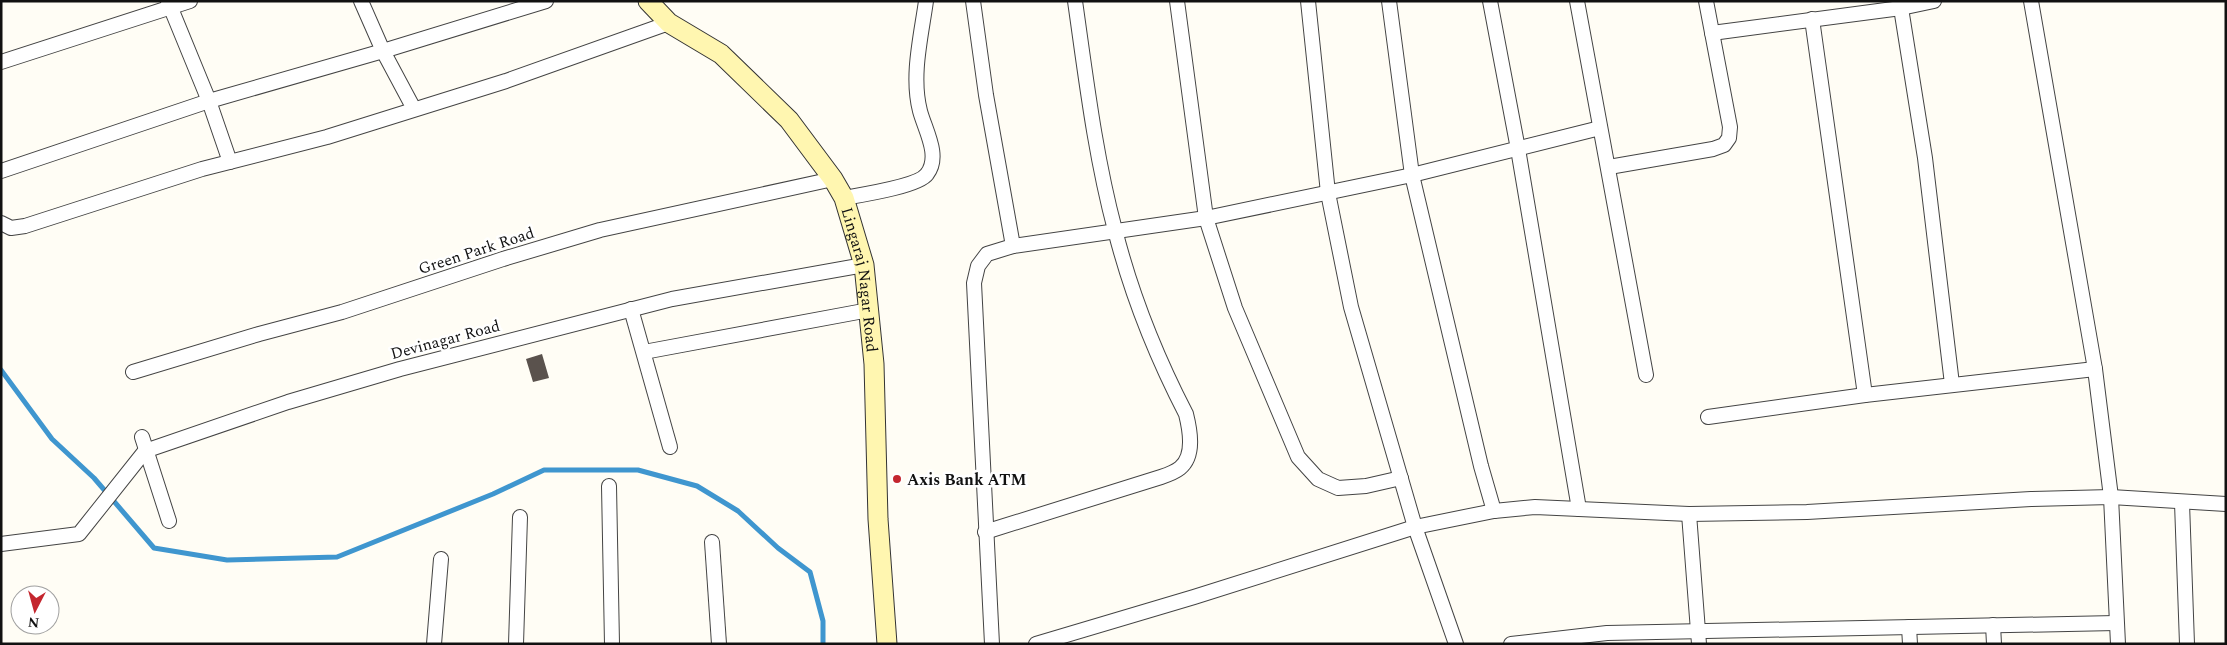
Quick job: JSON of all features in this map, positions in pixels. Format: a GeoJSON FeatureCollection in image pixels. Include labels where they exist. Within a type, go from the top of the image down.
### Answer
{"type":"FeatureCollection","features":[{"type":"Feature","properties":{"kind":"street"},"geometry":{"type":"LineString","coordinates":[[1,62],[169,4],[190,1]]}},
{"type":"Feature","properties":{"kind":"street"},"geometry":{"type":"LineString","coordinates":[[362,1],[383,51],[414,109]]}},
{"type":"Feature","properties":{"kind":"street"},"geometry":{"type":"LineString","coordinates":[[1,171],[210,101],[546,1]]}},
{"type":"Feature","properties":{"kind":"street","name":"Lingaraj Nagar Road"},"geometry":{"type":"LineString","coordinates":[[648,1],[669,23],[721,54],[789,120],[833,179],[844,198],[864,265],[874,364],[878,519],[887,644]]}},
{"type":"Feature","properties":{"kind":"street"},"geometry":{"type":"LineString","coordinates":[[844,198],[919,182],[928,173],[933,154],[920,111],[916,84],[926,1]]}},
{"type":"Feature","properties":{"kind":"street"},"geometry":{"type":"LineString","coordinates":[[973,1],[986,95],[1013,246]]}},
{"type":"Feature","properties":{"kind":"street"},"geometry":{"type":"LineString","coordinates":[[986,532],[1161,477],[1181,468],[1189,452],[1190,430],[1186,414],[1140,309],[1115,231],[1098,158],[1075,1]]}},
{"type":"Feature","properties":{"kind":"street"},"geometry":{"type":"LineString","coordinates":[[1177,1],[1206,218],[1235,308],[1298,457],[1318,479],[1338,488],[1366,486],[1401,478]]}},
{"type":"Feature","properties":{"kind":"street"},"geometry":{"type":"LineString","coordinates":[[1308,1],[1328,193],[1351,307],[1416,527],[1456,644]]}},
{"type":"Feature","properties":{"kind":"street"},"geometry":{"type":"LineString","coordinates":[[1389,1],[1412,175],[1494,511]]}},
{"type":"Feature","properties":{"kind":"street"},"geometry":{"type":"LineString","coordinates":[[1490,1],[1518,149],[1579,509]]}},
{"type":"Feature","properties":{"kind":"street"},"geometry":{"type":"LineString","coordinates":[[1577,1],[1646,375]]}},
{"type":"Feature","properties":{"kind":"street"},"geometry":{"type":"LineString","coordinates":[[1608,167],[1724,146],[1729,138],[1730,127],[1706,1]]}},
{"type":"Feature","properties":{"kind":"street"},"geometry":{"type":"LineString","coordinates":[[1712,33],[1901,8],[1934,1]]}},
{"type":"Feature","properties":{"kind":"street"},"geometry":{"type":"LineString","coordinates":[[2031,1],[2095,369],[2112,497],[2118,644]]}},
{"type":"Feature","properties":{"kind":"street"},"geometry":{"type":"LineString","coordinates":[[169,4],[210,101],[230,162]]}},
{"type":"Feature","properties":{"kind":"street"},"geometry":{"type":"LineString","coordinates":[[1901,8],[1924,158],[1952,384]]}},
{"type":"Feature","properties":{"kind":"street"},"geometry":{"type":"LineString","coordinates":[[1812,19],[1865,394]]}},
{"type":"Feature","properties":{"kind":"street"},"geometry":{"type":"LineString","coordinates":[[1,223],[11,228],[25,226],[230,162],[327,137],[506,81],[669,23]]}},
{"type":"Feature","properties":{"kind":"street"},"geometry":{"type":"LineString","coordinates":[[992,644],[974,283],[978,266],[987,254],[1013,246],[1206,218],[1328,193],[1412,175],[1600,128]]}},
{"type":"Feature","properties":{"kind":"street","name":"Green Park Road"},"geometry":{"type":"LineString","coordinates":[[133,372],[259,334],[342,312],[502,259],[600,230],[833,179]]}},
{"type":"Feature","properties":{"kind":"street","name":"Devinagar Road"},"geometry":{"type":"LineString","coordinates":[[145,451],[288,402],[400,369],[672,298],[864,265]]}},
{"type":"Feature","properties":{"kind":"street"},"geometry":{"type":"LineString","coordinates":[[631,309],[670,447]]}},
{"type":"Feature","properties":{"kind":"street"},"geometry":{"type":"LineString","coordinates":[[644,352],[868,310]]}},
{"type":"Feature","properties":{"kind":"street"},"geometry":{"type":"LineString","coordinates":[[1708,418],[1865,394],[2095,369]]}},
{"type":"Feature","properties":{"kind":"street"},"geometry":{"type":"LineString","coordinates":[[142,437],[145,451],[170,521]]}},
{"type":"Feature","properties":{"kind":"street"},"geometry":{"type":"LineString","coordinates":[[1,544],[79,534],[145,451]]}},
{"type":"Feature","properties":{"kind":"street"},"geometry":{"type":"LineString","coordinates":[[609,486],[612,644]]}},
{"type":"Feature","properties":{"kind":"street"},"geometry":{"type":"LineString","coordinates":[[1036,644],[1221,589],[1416,527],[1494,511],[1535,507],[1689,514],[1807,512],[2031,499],[2112,497],[2226,504]]}},
{"type":"Feature","properties":{"kind":"street"},"geometry":{"type":"LineString","coordinates":[[2182,502],[2186,644]]}},
{"type":"Feature","properties":{"kind":"street"},"geometry":{"type":"LineString","coordinates":[[1689,514],[1699,637]]}},
{"type":"Feature","properties":{"kind":"street"},"geometry":{"type":"LineString","coordinates":[[516,644],[520,517]]}},
{"type":"Feature","properties":{"kind":"street"},"geometry":{"type":"LineString","coordinates":[[712,542],[719,644]]}},
{"type":"Feature","properties":{"kind":"street"},"geometry":{"type":"LineString","coordinates":[[434,644],[440,560]]}},
{"type":"Feature","properties":{"kind":"street"},"geometry":{"type":"LineString","coordinates":[[1511,644],[1607,633],[1699,637],[1909,627],[2116,623]]}},
{"type":"Feature","properties":{"kind":"street"},"geometry":{"type":"LineString","coordinates":[[1993,625],[1994,644]]}},
{"type":"Feature","properties":{"kind":"street"},"geometry":{"type":"LineString","coordinates":[[1909,627],[1910,644]]}},
{"type":"Feature","properties":{"kind":"building"},"geometry":{"type":"Polygon","coordinates":[[[542,354],[549,378],[533,382],[526,359],[542,354]]]}},
{"type":"Feature","properties":{"kind":"waterway"},"geometry":{"type":"LineString","coordinates":[[1,370],[52,439],[94,478],[154,548],[227,560],[337,557],[493,494],[544,470],[638,470],[697,486],[738,511],[778,548],[810,572],[823,621],[823,644]]}},
{"type":"Feature","properties":{"kind":"place","name":"Axis Bank ATM"},"geometry":{"type":"Point","coordinates":[897,479]}}]}
